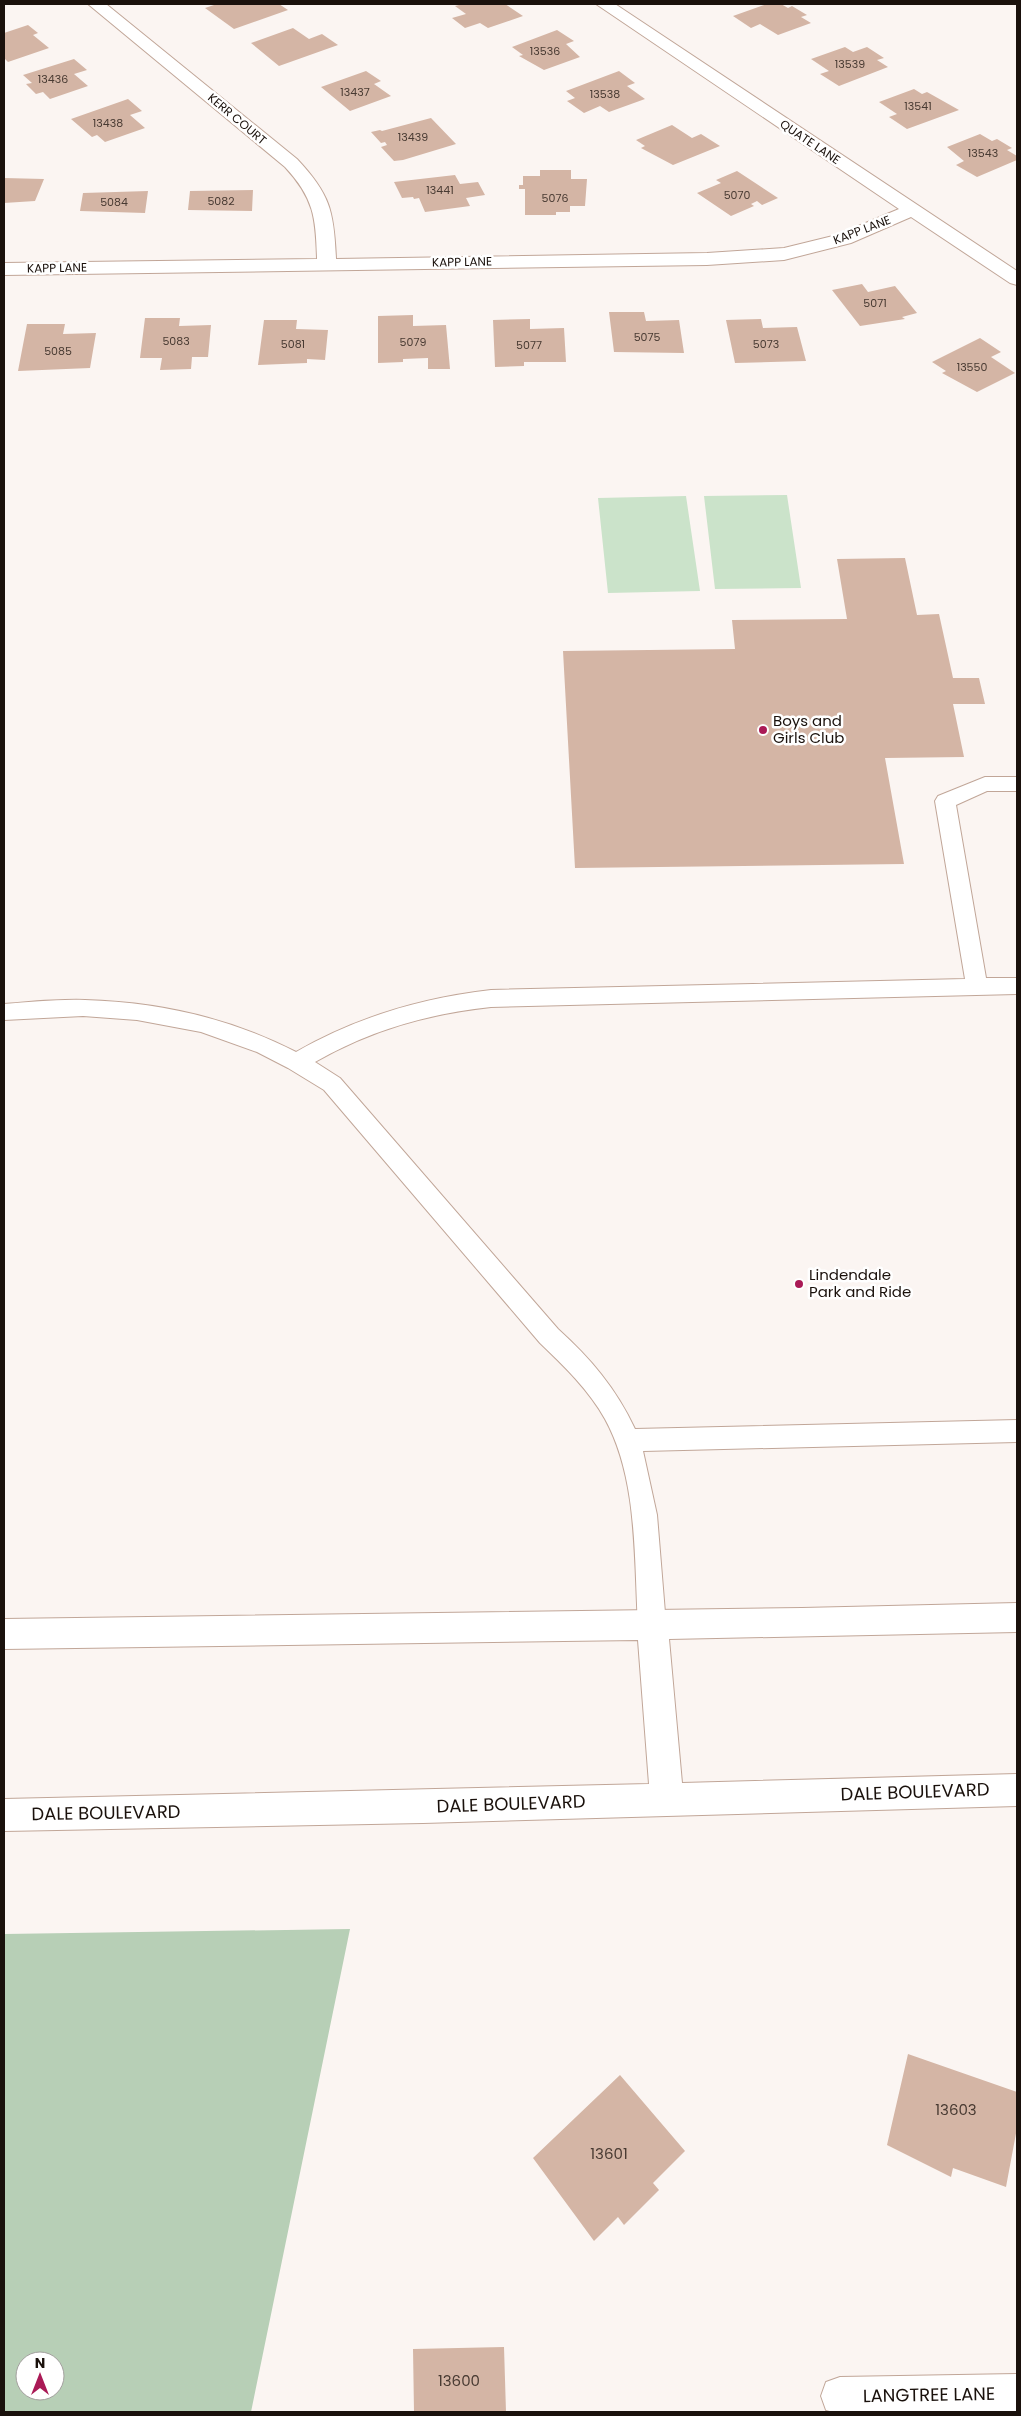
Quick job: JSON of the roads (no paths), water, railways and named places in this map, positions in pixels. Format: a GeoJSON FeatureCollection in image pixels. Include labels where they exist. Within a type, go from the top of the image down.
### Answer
{"type":"FeatureCollection","features":[{"type":"Feature","properties":{"kind":"street","name":"KERR COURT"},"geometry":{"type":"LineString","coordinates":[[96,4],[284,157],[307,179],[319,195],[325,215],[327,264]]}},
{"type":"Feature","properties":{"kind":"street","name":"QUATE LANE"},"geometry":{"type":"LineString","coordinates":[[604,4],[1017,279]]}},
{"type":"Feature","properties":{"kind":"street","name":"KAPP LANE"},"geometry":{"type":"LineString","coordinates":[[4,269],[707,259],[784,254],[844,239],[911,210]]}},
{"type":"Feature","properties":{"kind":"street"},"geometry":{"type":"LineString","coordinates":[[4,1634],[652,1625],[1017,1617]]}},
{"type":"Feature","properties":{"kind":"street"},"geometry":{"type":"LineString","coordinates":[[652,1625],[667,1800]]}},
{"type":"Feature","properties":{"kind":"street","name":"DALE BOULEVARD"},"geometry":{"type":"LineString","coordinates":[[4,1815],[1017,1790]]}},
{"type":"Feature","properties":{"kind":"street","name":"LANGTREE LANE"},"geometry":{"type":"LineString","coordinates":[[840,2396],[1017,2393]]}},
{"type":"Feature","properties":{"kind":"lane"},"geometry":{"type":"LineString","coordinates":[[977,987],[945,801],[985,784],[1017,784]]}},
{"type":"Feature","properties":{"kind":"lane"},"geometry":{"type":"LineString","coordinates":[[296,1062],[360,1030],[411,1012],[473,1000],[511,997],[1017,986]]}},
{"type":"Feature","properties":{"kind":"lane"},"geometry":{"type":"LineString","coordinates":[[4,1012],[83,1008],[137,1012],[203,1024],[265,1046],[332,1084],[549,1336],[582,1367],[614,1411],[627,1440],[637,1472],[652,1625]]}},
{"type":"Feature","properties":{"kind":"lane"},"geometry":{"type":"LineString","coordinates":[[627,1440],[1017,1431]]}},
{"type":"Feature","properties":{"kind":"place","name":"Boys and Girls Club"},"geometry":{"type":"Point","coordinates":[763,730]}},
{"type":"Feature","properties":{"kind":"place","name":"Lindendale Park and Ride"},"geometry":{"type":"Point","coordinates":[799,1284]}}]}
